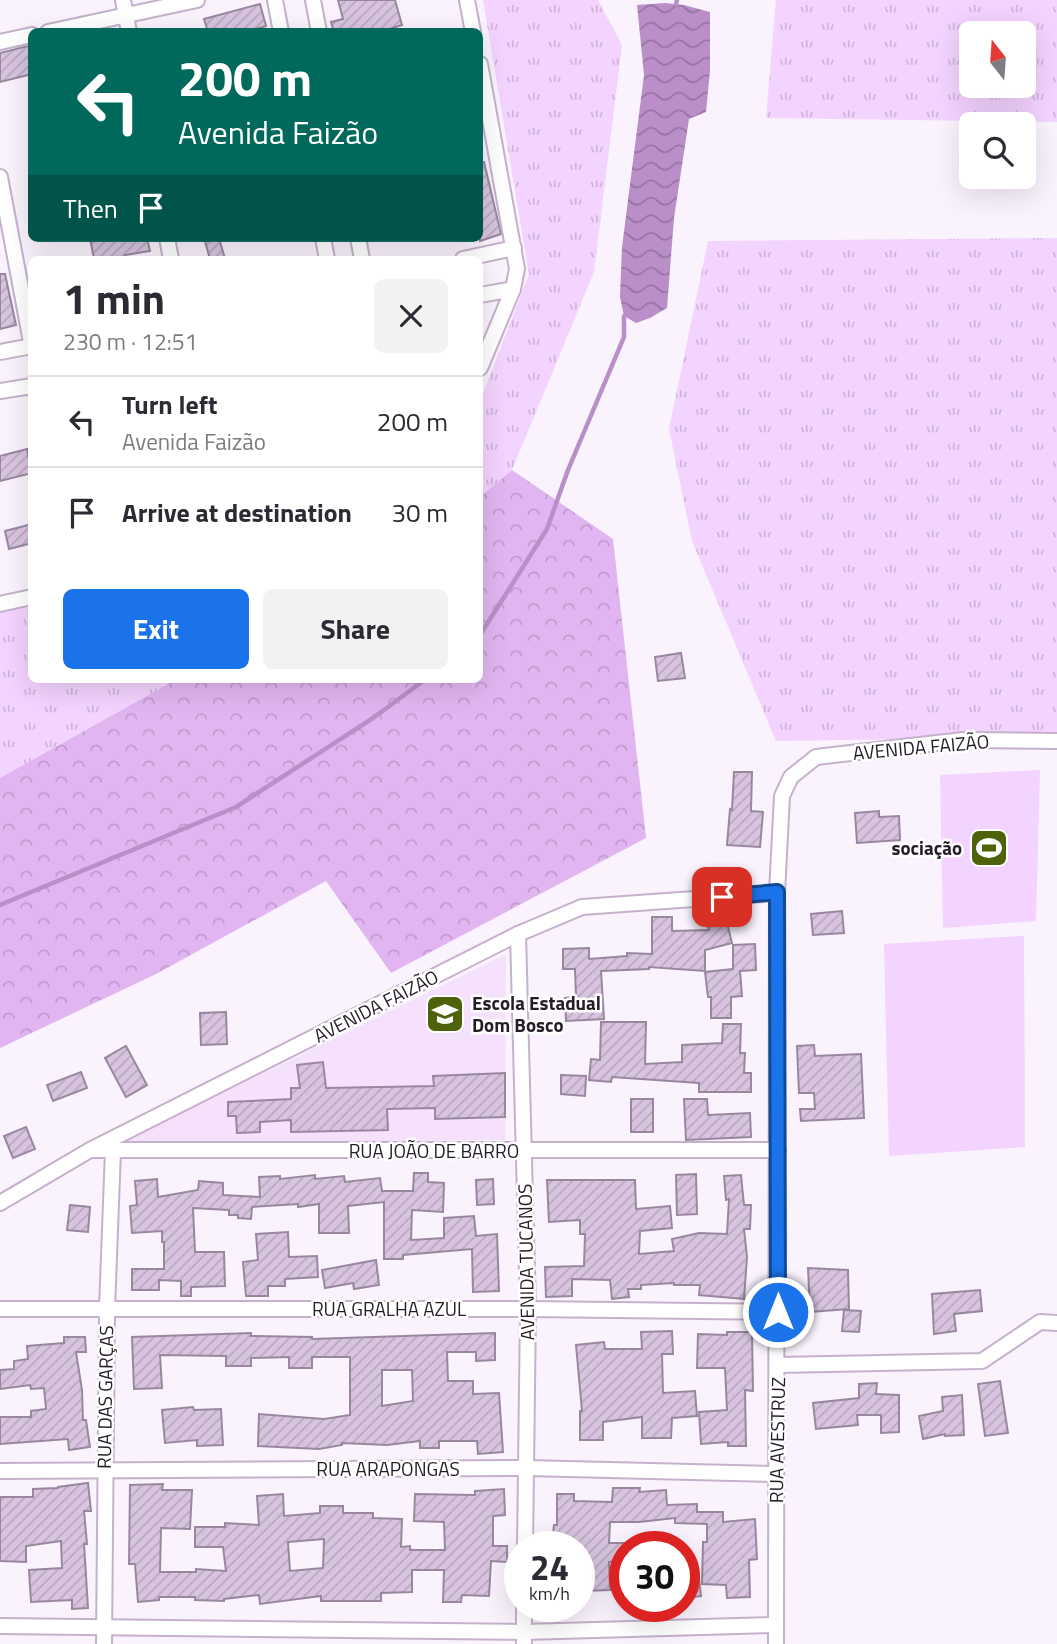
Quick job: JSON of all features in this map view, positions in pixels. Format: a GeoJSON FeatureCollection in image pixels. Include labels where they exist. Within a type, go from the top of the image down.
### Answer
{"type":"FeatureCollection","features":[{"type":"Feature","properties":{"kind":"street"},"geometry":{"type":"LineString","coordinates":[[60,28],[125,7],[197,0]]}},
{"type":"Feature","properties":{"kind":"street"},"geometry":{"type":"LineString","coordinates":[[275,0],[280,28]]}},
{"type":"Feature","properties":{"kind":"street"},"geometry":{"type":"LineString","coordinates":[[313,0],[318,28]]}},
{"type":"Feature","properties":{"kind":"street"},"geometry":{"type":"LineString","coordinates":[[467,0],[472,28]]}},
{"type":"Feature","properties":{"kind":"street"},"geometry":{"type":"LineString","coordinates":[[125,7],[128,28]]}},
{"type":"Feature","properties":{"kind":"street"},"geometry":{"type":"LineString","coordinates":[[0,42],[28,36]]}},
{"type":"Feature","properties":{"kind":"street"},"geometry":{"type":"LineString","coordinates":[[483,80],[517,270],[513,289],[483,361]]}},
{"type":"Feature","properties":{"kind":"street"},"geometry":{"type":"LineString","coordinates":[[0,177],[28,330]]}},
{"type":"Feature","properties":{"kind":"street"},"geometry":{"type":"LineString","coordinates":[[477,256],[514,248]]}},
{"type":"Feature","properties":{"kind":"street"},"geometry":{"type":"LineString","coordinates":[[483,294],[513,289]]}},
{"type":"Feature","properties":{"kind":"street"},"geometry":{"type":"LineString","coordinates":[[0,352],[28,347]]}},
{"type":"Feature","properties":{"kind":"street"},"geometry":{"type":"LineString","coordinates":[[0,391],[28,387]]}},
{"type":"Feature","properties":{"kind":"street"},"geometry":{"type":"LineString","coordinates":[[0,604],[28,598]]}},
{"type":"Feature","properties":{"kind":"street","name":"AVENIDA FAIZÃO"},"geometry":{"type":"LineString","coordinates":[[791,777],[816,757],[962,740],[1057,741]]}},
{"type":"Feature","properties":{"kind":"street","name":"RUA AVESTRUZ"},"geometry":{"type":"LineString","coordinates":[[776,1644],[777,892],[782,796],[791,777]]}},
{"type":"Feature","properties":{"kind":"street","name":"AVENIDA FAIZÃO"},"geometry":{"type":"LineString","coordinates":[[0,1203],[90,1150],[518,934],[582,907],[777,892]]}},
{"type":"Feature","properties":{"kind":"street","name":"AVENIDA TUCANOS"},"geometry":{"type":"LineString","coordinates":[[518,934],[528,1309],[525,1531]]}},
{"type":"Feature","properties":{"kind":"street","name":"RUA JOÃO DE BARRO"},"geometry":{"type":"LineString","coordinates":[[90,1150],[778,1150]]}},
{"type":"Feature","properties":{"kind":"street","name":"RUA DAS GARÇAS"},"geometry":{"type":"LineString","coordinates":[[104,1644],[104,1471],[113,1150]]}},
{"type":"Feature","properties":{"kind":"street","name":"RUA GRALHA AZUL"},"geometry":{"type":"LineString","coordinates":[[0,1309],[778,1312]]}},
{"type":"Feature","properties":{"kind":"street"},"geometry":{"type":"LineString","coordinates":[[778,1365],[982,1361],[1040,1322],[1057,1323]]}},
{"type":"Feature","properties":{"kind":"street","name":"RUA ARAPONGAS"},"geometry":{"type":"LineString","coordinates":[[0,1471],[526,1468],[776,1474]]}},
{"type":"Feature","properties":{"kind":"street"},"geometry":{"type":"LineString","coordinates":[[0,1626],[524,1638],[775,1625]]}},
{"type":"Feature","properties":{"kind":"shaded area","name":"Escola Estadual Dom Bosco"},"geometry":{"type":"Polygon","coordinates":[[[506,954],[505,1140],[122,1143],[506,954]]]}},
{"type":"Feature","properties":{"kind":"green space"},"geometry":{"type":"Polygon","coordinates":[[[483,0],[598,0],[622,45],[594,272],[512,470],[483,494],[483,393],[529,274],[483,0]]]}},
{"type":"Feature","properties":{"kind":"green space"},"geometry":{"type":"Polygon","coordinates":[[[776,0],[1057,0],[1057,122],[1036,122],[1036,112],[959,112],[959,121],[766,118],[776,0]]]}},
{"type":"Feature","properties":{"kind":"green space"},"geometry":{"type":"Polygon","coordinates":[[[1057,238],[1057,737],[776,741],[692,541],[669,429],[708,241],[1057,238]]]}},
{"type":"Feature","properties":{"kind":"green space"},"geometry":{"type":"Polygon","coordinates":[[[512,470],[613,539],[646,838],[391,973],[326,881],[156,974],[0,1048],[0,778],[170,683],[483,683],[483,494],[512,470]]]}},
{"type":"Feature","properties":{"kind":"green space"},"geometry":{"type":"Polygon","coordinates":[[[28,608],[28,683],[170,683],[0,778],[0,613],[28,608]]]}},
{"type":"Feature","properties":{"kind":"green space","name":"sociação"},"geometry":{"type":"Polygon","coordinates":[[[1040,770],[1036,921],[943,928],[940,775],[1040,770]]]}},
{"type":"Feature","properties":{"kind":"green space"},"geometry":{"type":"Polygon","coordinates":[[[1024,936],[1025,1147],[889,1156],[884,944],[1024,936]]]}},
{"type":"Feature","properties":{"kind":"water"},"geometry":{"type":"Polygon","coordinates":[[[665,3],[710,12],[710,71],[706,112],[689,119],[674,218],[667,308],[636,323],[624,316],[620,297],[622,247],[644,75],[637,5],[665,3]]]}},
{"type":"Feature","properties":{"kind":"building"},"geometry":{"type":"Polygon","coordinates":[[[338,0],[395,0],[402,25],[393,28],[333,28],[331,22],[343,19],[338,0]]]}},
{"type":"Feature","properties":{"kind":"building"},"geometry":{"type":"Polygon","coordinates":[[[260,4],[266,26],[207,28],[204,19],[260,4]]]}},
{"type":"Feature","properties":{"kind":"building"},"geometry":{"type":"Polygon","coordinates":[[[28,46],[28,75],[0,82],[0,53],[28,46]]]}},
{"type":"Feature","properties":{"kind":"building"},"geometry":{"type":"Polygon","coordinates":[[[483,162],[501,234],[483,240],[483,162]]]}},
{"type":"Feature","properties":{"kind":"building"},"geometry":{"type":"Polygon","coordinates":[[[91,242],[148,242],[150,251],[125,256],[93,256],[91,242]]]}},
{"type":"Feature","properties":{"kind":"building"},"geometry":{"type":"Polygon","coordinates":[[[205,242],[220,242],[224,256],[209,256],[205,242]]]}},
{"type":"Feature","properties":{"kind":"building"},"geometry":{"type":"Polygon","coordinates":[[[0,274],[5,274],[16,325],[0,329],[0,274]]]}},
{"type":"Feature","properties":{"kind":"building"},"geometry":{"type":"Polygon","coordinates":[[[27,449],[28,474],[0,481],[0,456],[27,449]]]}},
{"type":"Feature","properties":{"kind":"building"},"geometry":{"type":"Polygon","coordinates":[[[28,525],[28,544],[9,549],[5,531],[28,525]]]}},
{"type":"Feature","properties":{"kind":"building"},"geometry":{"type":"Polygon","coordinates":[[[681,653],[685,678],[658,681],[655,657],[681,653]]]}},
{"type":"Feature","properties":{"kind":"building"},"geometry":{"type":"Polygon","coordinates":[[[734,772],[752,772],[751,811],[763,812],[760,847],[727,845],[734,772]]]}},
{"type":"Feature","properties":{"kind":"building"},"geometry":{"type":"Polygon","coordinates":[[[879,811],[879,817],[899,816],[900,840],[857,843],[855,813],[879,811]]]}},
{"type":"Feature","properties":{"kind":"building"},"geometry":{"type":"Polygon","coordinates":[[[842,911],[844,933],[813,935],[811,914],[842,911]]]}},
{"type":"Feature","properties":{"kind":"building"},"geometry":{"type":"Polygon","coordinates":[[[652,917],[672,917],[672,931],[709,930],[707,924],[726,919],[732,943],[705,950],[705,971],[649,967],[601,971],[604,1019],[566,1021],[565,998],[576,997],[575,969],[563,969],[563,949],[589,948],[589,959],[627,956],[627,953],[652,954],[652,917]]]}},
{"type":"Feature","properties":{"kind":"building"},"geometry":{"type":"Polygon","coordinates":[[[755,944],[756,970],[740,971],[742,996],[731,997],[731,1018],[711,1018],[711,997],[708,997],[705,972],[733,969],[733,945],[755,944]]]}},
{"type":"Feature","properties":{"kind":"building"},"geometry":{"type":"Polygon","coordinates":[[[226,1012],[227,1044],[201,1045],[200,1013],[226,1012]]]}},
{"type":"Feature","properties":{"kind":"building"},"geometry":{"type":"Polygon","coordinates":[[[601,1022],[646,1022],[645,1064],[682,1062],[682,1045],[722,1043],[723,1024],[741,1024],[740,1053],[745,1053],[744,1073],[751,1073],[751,1092],[699,1092],[699,1083],[612,1077],[611,1082],[589,1080],[591,1059],[600,1060],[601,1022]]]}},
{"type":"Feature","properties":{"kind":"building"},"geometry":{"type":"Polygon","coordinates":[[[814,1045],[815,1056],[861,1054],[864,1118],[801,1121],[800,1109],[815,1109],[814,1093],[799,1093],[797,1046],[814,1045]]]}},
{"type":"Feature","properties":{"kind":"building"},"geometry":{"type":"Polygon","coordinates":[[[126,1046],[147,1085],[126,1097],[105,1058],[126,1046]]]}},
{"type":"Feature","properties":{"kind":"building"},"geometry":{"type":"Polygon","coordinates":[[[323,1062],[326,1088],[434,1086],[433,1076],[505,1073],[505,1117],[435,1119],[435,1108],[387,1109],[388,1130],[291,1132],[291,1120],[260,1122],[260,1132],[237,1133],[236,1116],[228,1116],[228,1102],[291,1099],[291,1088],[300,1088],[297,1065],[323,1062]]]}},
{"type":"Feature","properties":{"kind":"building"},"geometry":{"type":"Polygon","coordinates":[[[81,1072],[87,1088],[53,1101],[47,1085],[81,1072]]]}},
{"type":"Feature","properties":{"kind":"building"},"geometry":{"type":"Polygon","coordinates":[[[561,1075],[586,1076],[585,1096],[561,1094],[561,1075]]]}},
{"type":"Feature","properties":{"kind":"building"},"geometry":{"type":"Polygon","coordinates":[[[631,1099],[653,1099],[653,1132],[631,1132],[631,1099]]]}},
{"type":"Feature","properties":{"kind":"building"},"geometry":{"type":"Polygon","coordinates":[[[684,1099],[707,1099],[708,1115],[750,1113],[751,1137],[686,1140],[684,1099]]]}},
{"type":"Feature","properties":{"kind":"building"},"geometry":{"type":"Polygon","coordinates":[[[26,1127],[35,1149],[13,1158],[4,1136],[26,1127]]]}},
{"type":"Feature","properties":{"kind":"building"},"geometry":{"type":"Polygon","coordinates":[[[414,1173],[428,1173],[428,1182],[444,1183],[443,1212],[412,1210],[411,1240],[444,1238],[444,1218],[474,1216],[476,1236],[497,1234],[499,1291],[473,1292],[472,1249],[403,1255],[403,1259],[384,1259],[384,1202],[348,1206],[349,1233],[319,1233],[319,1204],[252,1207],[251,1219],[229,1215],[229,1210],[193,1208],[195,1252],[224,1252],[225,1286],[191,1287],[191,1296],[181,1296],[181,1281],[159,1280],[159,1290],[132,1290],[132,1269],[164,1269],[162,1231],[132,1233],[130,1206],[137,1205],[135,1181],[157,1179],[158,1197],[198,1190],[199,1181],[223,1183],[223,1195],[260,1197],[259,1177],[280,1176],[280,1179],[315,1175],[315,1179],[344,1176],[345,1182],[380,1178],[382,1191],[413,1191],[414,1173]]]}},
{"type":"Feature","properties":{"kind":"building"},"geometry":{"type":"Polygon","coordinates":[[[696,1174],[697,1214],[677,1215],[676,1175],[696,1174]]]}},
{"type":"Feature","properties":{"kind":"building"},"geometry":{"type":"Polygon","coordinates":[[[741,1175],[744,1205],[751,1205],[750,1229],[744,1229],[747,1257],[744,1299],[699,1295],[700,1285],[674,1283],[641,1285],[641,1289],[628,1289],[629,1297],[612,1299],[610,1280],[572,1279],[572,1296],[546,1297],[545,1267],[584,1266],[585,1234],[580,1234],[580,1220],[549,1222],[547,1180],[635,1180],[636,1209],[670,1206],[672,1228],[640,1231],[639,1254],[674,1251],[672,1239],[699,1233],[727,1234],[729,1199],[726,1200],[724,1176],[741,1175]]]}},
{"type":"Feature","properties":{"kind":"building"},"geometry":{"type":"Polygon","coordinates":[[[493,1179],[494,1204],[477,1205],[476,1180],[493,1179]]]}},
{"type":"Feature","properties":{"kind":"building"},"geometry":{"type":"Polygon","coordinates":[[[70,1205],[90,1207],[88,1232],[67,1230],[70,1205]]]}},
{"type":"Feature","properties":{"kind":"building"},"geometry":{"type":"Polygon","coordinates":[[[288,1232],[289,1257],[317,1256],[318,1277],[285,1279],[285,1286],[268,1286],[268,1296],[246,1296],[243,1262],[258,1260],[256,1234],[288,1232]]]}},
{"type":"Feature","properties":{"kind":"building"},"geometry":{"type":"Polygon","coordinates":[[[376,1260],[379,1285],[354,1289],[353,1283],[325,1288],[322,1270],[376,1260]]]}},
{"type":"Feature","properties":{"kind":"building"},"geometry":{"type":"Polygon","coordinates":[[[808,1268],[848,1270],[849,1309],[810,1312],[808,1268]]]}},
{"type":"Feature","properties":{"kind":"building"},"geometry":{"type":"Polygon","coordinates":[[[980,1290],[982,1311],[954,1314],[956,1331],[934,1334],[932,1294],[980,1290]]]}},
{"type":"Feature","properties":{"kind":"building"},"geometry":{"type":"Polygon","coordinates":[[[844,1310],[861,1311],[859,1332],[842,1331],[844,1310]]]}},
{"type":"Feature","properties":{"kind":"building"},"geometry":{"type":"Polygon","coordinates":[[[672,1331],[673,1354],[662,1354],[663,1393],[695,1391],[697,1416],[672,1418],[671,1438],[642,1438],[642,1417],[603,1422],[603,1440],[580,1440],[582,1411],[576,1345],[604,1342],[605,1349],[642,1349],[641,1332],[672,1331]]]}},
{"type":"Feature","properties":{"kind":"building"},"geometry":{"type":"Polygon","coordinates":[[[727,1332],[752,1332],[753,1391],[745,1390],[746,1446],[728,1446],[728,1442],[701,1444],[699,1412],[727,1410],[725,1368],[697,1368],[698,1334],[727,1335],[727,1332]]]}},
{"type":"Feature","properties":{"kind":"building"},"geometry":{"type":"Polygon","coordinates":[[[251,1333],[251,1336],[312,1339],[495,1333],[495,1360],[476,1361],[476,1352],[447,1352],[448,1381],[473,1381],[473,1394],[499,1393],[503,1452],[478,1454],[477,1441],[439,1441],[439,1448],[420,1448],[420,1441],[387,1445],[342,1443],[319,1449],[258,1446],[259,1414],[324,1419],[350,1415],[350,1357],[312,1357],[312,1368],[289,1368],[289,1357],[251,1358],[251,1366],[226,1366],[226,1356],[160,1355],[162,1388],[134,1389],[132,1337],[251,1333]],[[382,1370],[382,1406],[413,1401],[412,1370],[382,1370]]]}},
{"type":"Feature","properties":{"kind":"building"},"geometry":{"type":"Polygon","coordinates":[[[64,1337],[85,1337],[86,1352],[76,1352],[83,1420],[86,1420],[90,1447],[69,1450],[68,1439],[0,1444],[0,1417],[31,1417],[31,1411],[46,1409],[44,1388],[31,1389],[30,1385],[0,1389],[0,1370],[14,1369],[14,1361],[28,1359],[27,1346],[64,1343],[64,1337]]]}},
{"type":"Feature","properties":{"kind":"building"},"geometry":{"type":"Polygon","coordinates":[[[1000,1381],[1008,1433],[985,1436],[978,1384],[1000,1381]]]}},
{"type":"Feature","properties":{"kind":"building"},"geometry":{"type":"Polygon","coordinates":[[[877,1383],[876,1394],[899,1395],[899,1432],[881,1433],[881,1415],[857,1415],[858,1425],[816,1429],[813,1403],[859,1398],[859,1384],[877,1383]]]}},
{"type":"Feature","properties":{"kind":"building"},"geometry":{"type":"Polygon","coordinates":[[[962,1395],[964,1435],[945,1434],[923,1439],[919,1416],[943,1411],[942,1397],[962,1395]]]}},
{"type":"Feature","properties":{"kind":"building"},"geometry":{"type":"Polygon","coordinates":[[[193,1407],[194,1410],[221,1409],[223,1445],[197,1446],[197,1440],[165,1443],[162,1410],[193,1407]]]}},
{"type":"Feature","properties":{"kind":"building"},"geometry":{"type":"Polygon","coordinates":[[[88,1483],[91,1511],[84,1511],[87,1544],[84,1544],[88,1608],[72,1609],[72,1600],[31,1602],[29,1570],[62,1568],[61,1541],[26,1546],[26,1562],[0,1561],[0,1497],[33,1497],[33,1489],[88,1483]]]}},
{"type":"Feature","properties":{"kind":"building"},"geometry":{"type":"Polygon","coordinates":[[[163,1484],[162,1490],[192,1490],[190,1529],[161,1528],[160,1572],[196,1572],[196,1569],[226,1571],[223,1547],[195,1547],[195,1527],[225,1527],[225,1523],[259,1525],[257,1496],[283,1494],[284,1516],[320,1513],[320,1506],[343,1506],[343,1513],[373,1513],[373,1518],[402,1519],[401,1547],[410,1546],[410,1550],[445,1550],[444,1522],[414,1521],[415,1494],[475,1495],[475,1491],[504,1489],[505,1515],[493,1516],[493,1546],[504,1546],[504,1562],[491,1561],[489,1596],[462,1595],[461,1602],[443,1602],[444,1570],[412,1570],[412,1592],[381,1593],[381,1601],[321,1601],[321,1596],[260,1604],[259,1595],[224,1601],[195,1600],[195,1597],[159,1597],[159,1600],[138,1602],[135,1564],[129,1564],[130,1485],[163,1484]],[[324,1539],[288,1542],[290,1571],[323,1568],[324,1539]]]}},
{"type":"Feature","properties":{"kind":"building"},"geometry":{"type":"Polygon","coordinates":[[[613,1488],[640,1488],[639,1492],[666,1490],[667,1505],[697,1504],[697,1512],[723,1512],[723,1522],[755,1519],[757,1559],[749,1560],[750,1597],[727,1598],[726,1585],[702,1584],[703,1542],[707,1542],[707,1524],[675,1523],[675,1518],[610,1522],[609,1590],[595,1591],[595,1531],[553,1531],[554,1525],[557,1525],[557,1494],[574,1494],[574,1501],[612,1502],[613,1488]]]}},
{"type":"Feature","properties":{"kind":"waterway"},"geometry":{"type":"LineString","coordinates":[[676,4],[677,0]]}},
{"type":"Feature","properties":{"kind":"waterway"},"geometry":{"type":"LineString","coordinates":[[483,630],[547,529],[568,470],[624,337],[624,316]]}},
{"type":"Feature","properties":{"kind":"waterway"},"geometry":{"type":"LineString","coordinates":[[0,905],[236,807],[373,718],[421,683]]}},
{"type":"Feature","properties":{"kind":"place","name":"sociação"},"geometry":{"type":"Point","coordinates":[989,848]}},
{"type":"Feature","properties":{"kind":"place","name":"Escola Estadual Dom Bosco"},"geometry":{"type":"Point","coordinates":[445,1014]}},
{"type":"Feature","properties":{"kind":"route"},"geometry":{"type":"LineString","coordinates":[[722,897],[777,892],[778,1312]]}}]}
